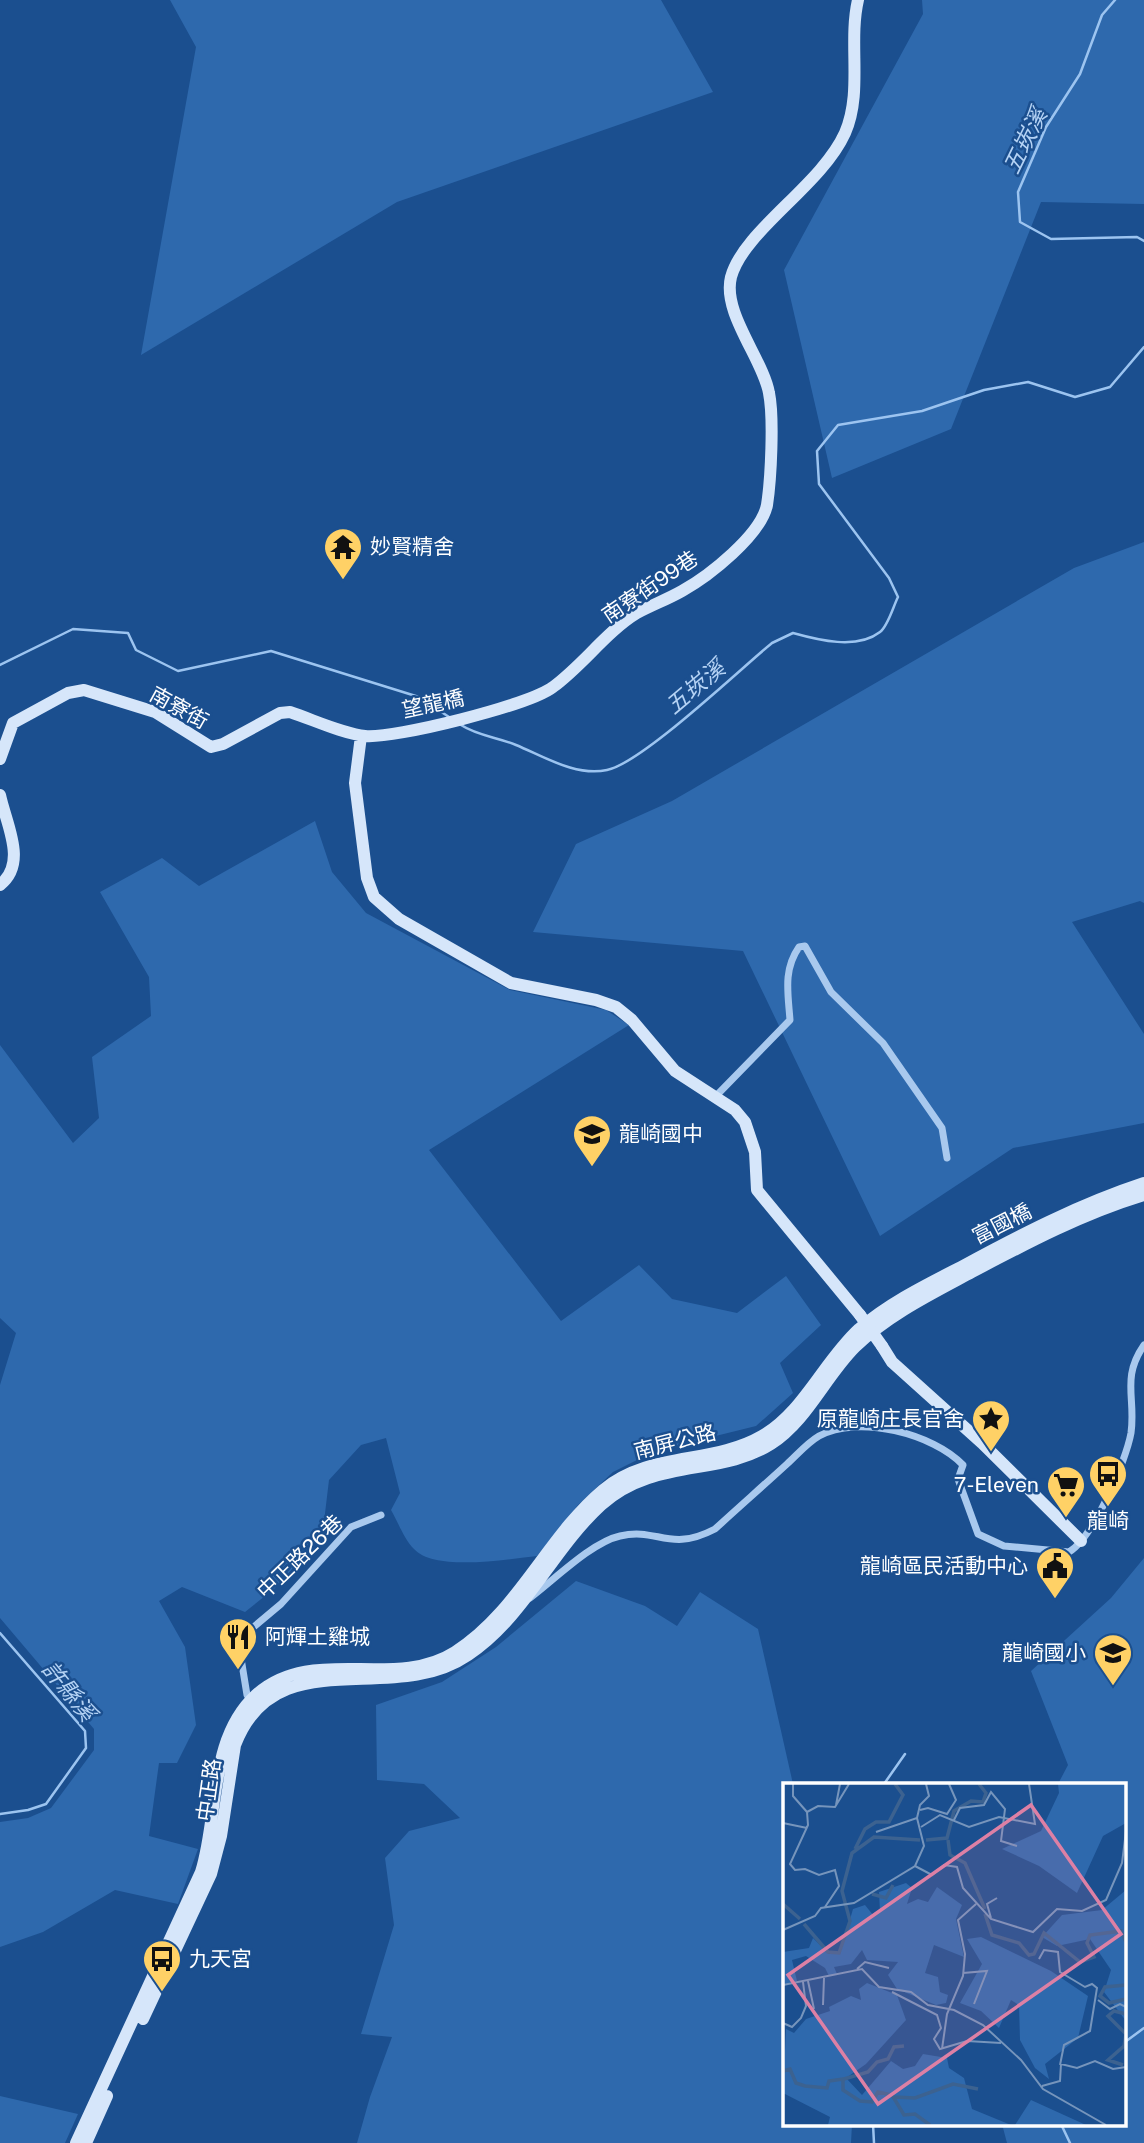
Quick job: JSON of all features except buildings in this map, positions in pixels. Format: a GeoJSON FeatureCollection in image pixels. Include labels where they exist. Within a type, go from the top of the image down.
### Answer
{"type":"FeatureCollection","features":[{"type":"Feature","properties":{"kind":"main road","name":"南寮街99巷"},"geometry":{"type":"LineString","coordinates":[[494,711],[529,701],[551,689],[635,615],[699,579],[745,541],[758,526],[767,504],[769,391],[738,317],[731,290],[735,268],[757,235],[812,182],[844,134],[852,106],[858,0]]}},
{"type":"Feature","properties":{"kind":"main road","name":"南寮街"},"geometry":{"type":"LineString","coordinates":[[0,759],[13,723],[68,693],[84,690],[155,712],[211,747],[223,744],[280,713],[290,712],[361,736]]}},
{"type":"Feature","properties":{"kind":"main road","name":"望龍橋"},"geometry":{"type":"LineString","coordinates":[[361,736],[380,735],[494,711]]}},
{"type":"Feature","properties":{"kind":"main road"},"geometry":{"type":"LineString","coordinates":[[361,736],[355,783],[367,878],[374,897],[385,910],[511,983],[578,996],[616,1007],[640,1028],[675,1070],[746,1122],[755,1152],[757,1191],[860,1315],[892,1362],[982,1443],[1080,1541]]}},
{"type":"Feature","properties":{"kind":"main road"},"geometry":{"type":"LineString","coordinates":[[0,795],[15,858],[8,878],[0,885]]}},
{"type":"Feature","properties":{"kind":"main road","name":"富國橋"},"geometry":{"type":"LineString","coordinates":[[886,1316],[1008,1241],[1085,1205],[1144,1183]]}},
{"type":"Feature","properties":{"kind":"main road","name":"富國橋"},"geometry":{"type":"LineString","coordinates":[[886,1316],[1113,1204],[1144,1195]]}},
{"type":"Feature","properties":{"kind":"main road","name":"南屏公路"},"geometry":{"type":"LineString","coordinates":[[514,1611],[600,1506],[626,1487],[655,1474],[742,1456],[769,1445],[791,1427],[856,1347],[886,1316]]}},
{"type":"Feature","properties":{"kind":"main road","name":"南屏公路"},"geometry":{"type":"LineString","coordinates":[[488,1625],[583,1510],[612,1483],[654,1464],[738,1446],[764,1436],[784,1419],[849,1339],[886,1316]]}},
{"type":"Feature","properties":{"kind":"main road","name":"中正路"},"geometry":{"type":"LineString","coordinates":[[76,2143],[201,1872],[211,1835],[225,1745],[240,1714],[294,1685],[322,1680],[410,1678],[442,1669],[472,1653],[514,1611]]}},
{"type":"Feature","properties":{"kind":"main road","name":"中正路"},"geometry":{"type":"LineString","coordinates":[[86,2143],[207,1886],[221,1836],[235,1745],[254,1705],[276,1681],[300,1672],[394,1668],[436,1660],[463,1647],[488,1625]]}},
{"type":"Feature","properties":{"kind":"street"},"geometry":{"type":"LineString","coordinates":[[715,1097],[790,1020],[787,976],[789,961],[799,947],[805,946],[831,992],[883,1043],[942,1128],[947,1158]]}},
{"type":"Feature","properties":{"kind":"street"},"geometry":{"type":"LineString","coordinates":[[488,1625],[514,1611],[612,1538],[635,1535],[684,1541],[709,1532],[817,1437],[856,1428],[894,1429],[942,1446],[953,1454],[963,1465],[958,1479],[975,1530],[988,1540],[1027,1550],[1063,1553],[1073,1550],[1103,1504],[1128,1446],[1132,1424],[1130,1372],[1144,1345]]}},
{"type":"Feature","properties":{"kind":"street","name":"中正路26巷"},"geometry":{"type":"LineString","coordinates":[[254,1705],[247,1695],[240,1652],[244,1635],[281,1604],[351,1527],[380,1515]]}},
{"type":"Feature","properties":{"kind":"shaded area"},"geometry":{"type":"Polygon","coordinates":[[[170,0],[661,0],[713,92],[397,202],[141,355],[196,47],[170,0]]]}},
{"type":"Feature","properties":{"kind":"shaded area"},"geometry":{"type":"Polygon","coordinates":[[[922,0],[1144,0],[1144,204],[1041,202],[951,429],[832,478],[784,270],[923,14],[922,0]]]}},
{"type":"Feature","properties":{"kind":"shaded area"},"geometry":{"type":"Polygon","coordinates":[[[1144,542],[1144,903],[1140,901],[1072,922],[1144,1034],[1144,1123],[1013,1148],[880,1236],[743,951],[533,932],[576,844],[672,801],[1074,568],[1144,542]]]}},
{"type":"Feature","properties":{"kind":"shaded area"},"geometry":{"type":"Polygon","coordinates":[[[315,821],[332,872],[366,913],[510,990],[606,1010],[629,1025],[429,1150],[561,1321],[639,1265],[672,1299],[737,1313],[786,1276],[821,1325],[780,1363],[793,1393],[756,1426],[655,1451],[613,1472],[578,1505],[537,1556],[454,1562],[424,1556],[410,1545],[391,1510],[400,1493],[386,1438],[361,1445],[329,1480],[323,1530],[280,1584],[245,1612],[182,1587],[159,1601],[185,1647],[196,1725],[177,1763],[159,1763],[149,1836],[198,1849],[178,1904],[115,1890],[43,1932],[0,1947],[0,1822],[28,1818],[51,1808],[94,1750],[94,1729],[0,1618],[0,1385],[16,1333],[0,1318],[0,1045],[73,1143],[99,1118],[92,1057],[151,1016],[149,977],[100,892],[162,858],[199,886],[315,821]]]}},
{"type":"Feature","properties":{"kind":"shaded area"},"geometry":{"type":"Polygon","coordinates":[[[1144,1558],[1144,2143],[1007,2143],[1003,2126],[1126,2126],[1126,1783],[1059,1783],[1068,1765],[1031,1671],[1111,1598],[1144,1558]]]}},
{"type":"Feature","properties":{"kind":"shaded area"},"geometry":{"type":"Polygon","coordinates":[[[576,1581],[645,1606],[677,1626],[700,1592],[758,1629],[793,1783],[783,1783],[783,2126],[852,2126],[851,2143],[357,2143],[392,2037],[361,2034],[394,1925],[385,1858],[409,1831],[460,1818],[424,1784],[377,1780],[376,1705],[442,1682],[496,1647],[576,1581]]]}},
{"type":"Feature","properties":{"kind":"shaded area"},"geometry":{"type":"Polygon","coordinates":[[[0,2096],[78,2114],[65,2143],[0,2143],[0,2096]]]}},
{"type":"Feature","properties":{"kind":"waterway","name":"五崁溪"},"geometry":{"type":"LineString","coordinates":[[1115,0],[1102,15],[1080,74],[1046,127],[1018,192],[1020,222],[1051,239],[1137,237],[1144,241]]}},
{"type":"Feature","properties":{"kind":"waterway","name":"五崁溪"},"geometry":{"type":"LineString","coordinates":[[461,725],[572,768],[584,771],[607,770],[623,764],[666,734],[772,643],[793,633],[837,642],[860,641],[871,637],[885,625],[898,597],[889,578],[819,484],[817,451],[838,425],[922,411],[984,390],[1028,382],[1075,397],[1110,387],[1144,347]]}},
{"type":"Feature","properties":{"kind":"waterway","name":"五崁溪"},"geometry":{"type":"LineString","coordinates":[[0,665],[73,629],[128,633],[136,650],[178,671],[271,651],[419,697],[449,717]]}},
{"type":"Feature","properties":{"kind":"waterway","name":"許縣溪"},"geometry":{"type":"LineString","coordinates":[[0,1633],[85,1731],[86,1748],[46,1804],[0,1814]]}},
{"type":"Feature","properties":{"kind":"waterway"},"geometry":{"type":"LineString","coordinates":[[885,1783],[905,1754]]}},
{"type":"Feature","properties":{"kind":"waterway"},"geometry":{"type":"LineString","coordinates":[[1126,2041],[1144,2028]]}},
{"type":"Feature","properties":{"kind":"waterway"},"geometry":{"type":"LineString","coordinates":[[873,2126],[874,2143]]}},
{"type":"Feature","properties":{"kind":"waterway"},"geometry":{"type":"LineString","coordinates":[[1062,2126],[1070,2143]]}},
{"type":"Feature","properties":{"kind":"place","name":"妙賢精舍"},"geometry":{"type":"Point","coordinates":[343,581]}},
{"type":"Feature","properties":{"kind":"place","name":"龍崎國中"},"geometry":{"type":"Point","coordinates":[592,1168]}},
{"type":"Feature","properties":{"kind":"place","name":"原龍崎庄長官舍"},"geometry":{"type":"Point","coordinates":[991,1453]}},
{"type":"Feature","properties":{"kind":"place","name":"龍崎"},"geometry":{"type":"Point","coordinates":[1108,1508]}},
{"type":"Feature","properties":{"kind":"place","name":"7-Eleven"},"geometry":{"type":"Point","coordinates":[1066,1519]}},
{"type":"Feature","properties":{"kind":"place","name":"龍崎區民活動中心"},"geometry":{"type":"Point","coordinates":[1055,1600]}},
{"type":"Feature","properties":{"kind":"place","name":"阿輝土雞城"},"geometry":{"type":"Point","coordinates":[238,1671]}},
{"type":"Feature","properties":{"kind":"place","name":"龍崎國小"},"geometry":{"type":"Point","coordinates":[1113,1687]}},
{"type":"Feature","properties":{"kind":"place","name":"九天宮"},"geometry":{"type":"Point","coordinates":[162,1993]}}]}
